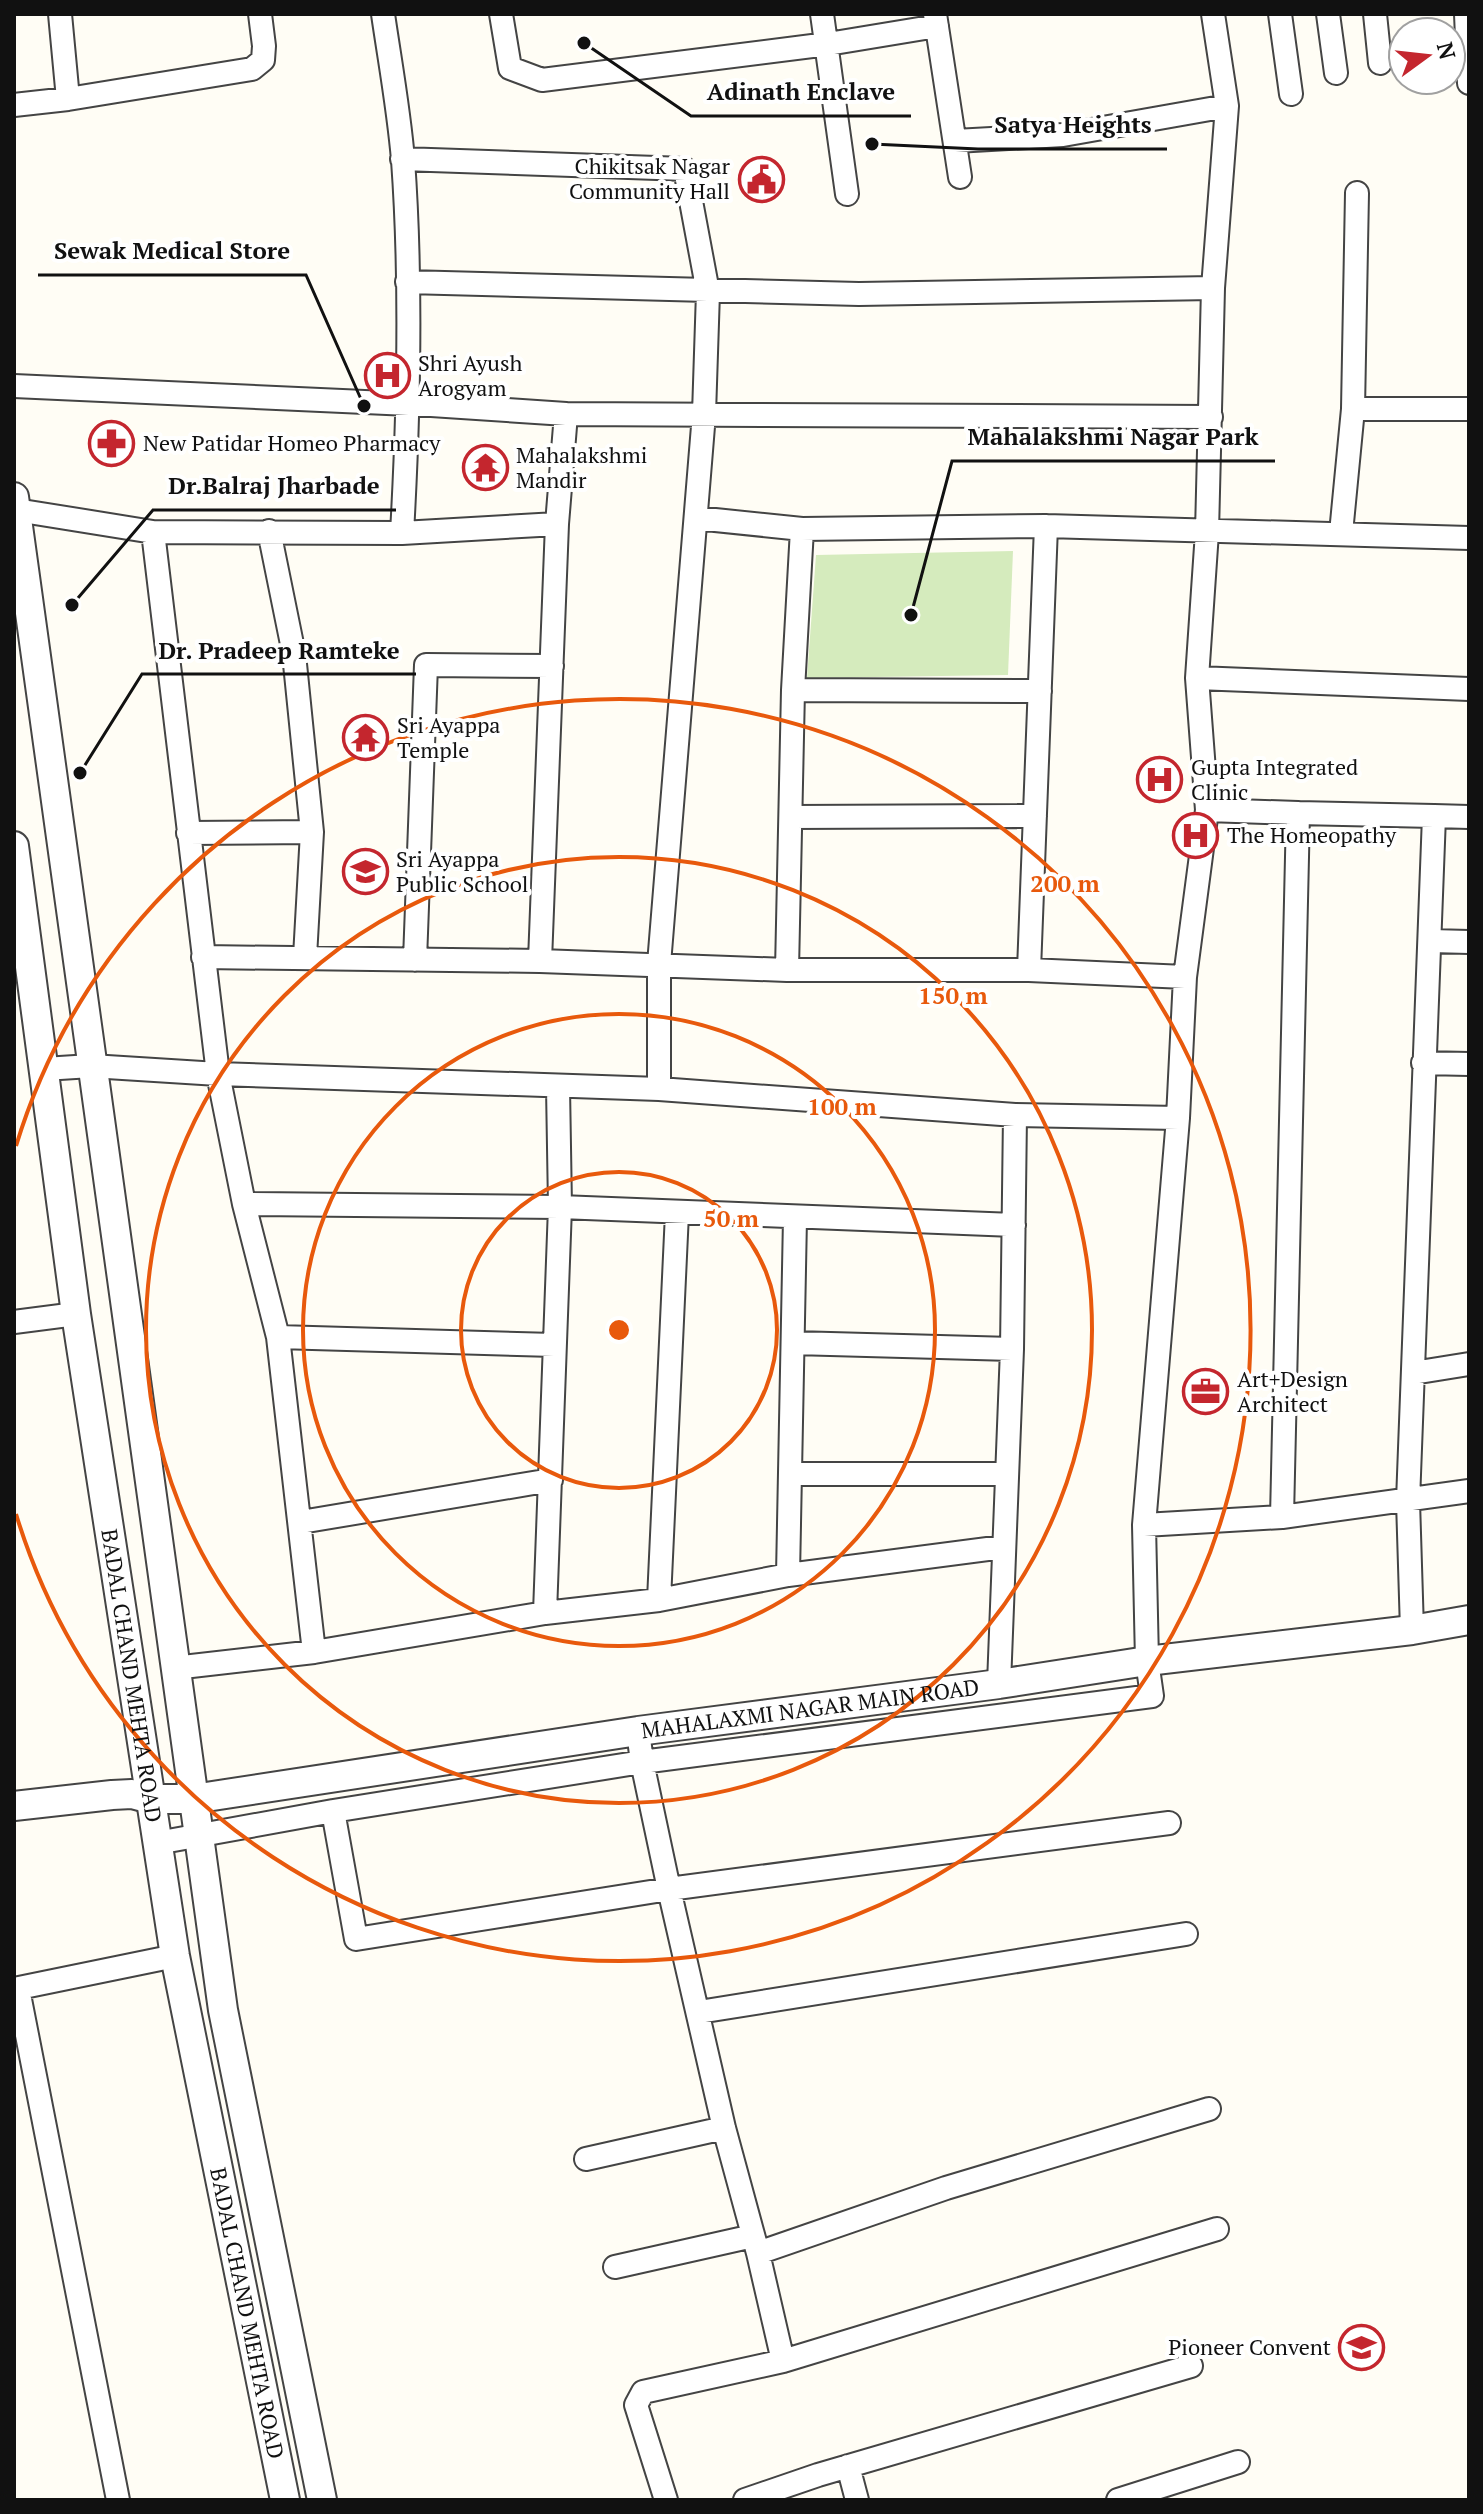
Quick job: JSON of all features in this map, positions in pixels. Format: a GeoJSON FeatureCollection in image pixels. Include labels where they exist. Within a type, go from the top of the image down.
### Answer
{"type":"FeatureCollection","features":[{"type":"Feature","properties":{"kind":"street"},"geometry":{"type":"LineString","coordinates":[[60,14],[68,99]]}},
{"type":"Feature","properties":{"kind":"street"},"geometry":{"type":"LineString","coordinates":[[14,105],[252,69],[263,60],[260,14]]}},
{"type":"Feature","properties":{"kind":"street"},"geometry":{"type":"LineString","coordinates":[[383,14],[402,159],[407,282],[409,406],[402,533]]}},
{"type":"Feature","properties":{"kind":"street"},"geometry":{"type":"LineString","coordinates":[[501,14],[510,68],[542,80],[828,44],[936,20],[960,177]]}},
{"type":"Feature","properties":{"kind":"street"},"geometry":{"type":"LineString","coordinates":[[822,14],[847,194]]}},
{"type":"Feature","properties":{"kind":"street"},"geometry":{"type":"LineString","coordinates":[[157,1843],[333,1811],[642,1762],[1152,1696],[1147,1661],[1144,1525],[1178,1118],[1185,977],[1207,810],[1197,678],[1207,532],[1213,288],[1227,106],[1213,14]]}},
{"type":"Feature","properties":{"kind":"street"},"geometry":{"type":"LineString","coordinates":[[1280,14],[1291,94]]}},
{"type":"Feature","properties":{"kind":"street"},"geometry":{"type":"LineString","coordinates":[[1328,14],[1336,73]]}},
{"type":"Feature","properties":{"kind":"street"},"geometry":{"type":"LineString","coordinates":[[1375,14],[1380,63]]}},
{"type":"Feature","properties":{"kind":"street"},"geometry":{"type":"LineString","coordinates":[[1466,14],[1469,83]]}},
{"type":"Feature","properties":{"kind":"street"},"geometry":{"type":"LineString","coordinates":[[264,46],[277,67]]}},
{"type":"Feature","properties":{"kind":"street"},"geometry":{"type":"LineString","coordinates":[[955,141],[1063,135],[1227,106]]}},
{"type":"Feature","properties":{"kind":"street"},"geometry":{"type":"LineString","coordinates":[[402,159],[685,169],[708,292],[704,414],[659,964],[659,1089]]}},
{"type":"Feature","properties":{"kind":"street"},"geometry":{"type":"LineString","coordinates":[[1341,533],[1353,409],[1357,193]]}},
{"type":"Feature","properties":{"kind":"street"},"geometry":{"type":"LineString","coordinates":[[407,282],[859,294],[1213,288]]}},
{"type":"Feature","properties":{"kind":"street"},"geometry":{"type":"LineString","coordinates":[[14,386],[566,414],[1211,417]]}},
{"type":"Feature","properties":{"kind":"street"},"geometry":{"type":"LineString","coordinates":[[1353,409],[1469,409]]}},
{"type":"Feature","properties":{"kind":"street"},"geometry":{"type":"LineString","coordinates":[[540,961],[557,524],[566,414]]}},
{"type":"Feature","properties":{"kind":"street"},"geometry":{"type":"LineString","coordinates":[[322,2500],[223,2010],[15,504],[153,532],[402,533],[557,524]]}},
{"type":"Feature","properties":{"kind":"street"},"geometry":{"type":"LineString","coordinates":[[696,518],[802,529],[1046,526],[1469,538]]}},
{"type":"Feature","properties":{"kind":"street"},"geometry":{"type":"LineString","coordinates":[[1029,970],[1046,526]]}},
{"type":"Feature","properties":{"kind":"street"},"geometry":{"type":"LineString","coordinates":[[787,970],[793,690],[802,529]]}},
{"type":"Feature","properties":{"kind":"street"},"geometry":{"type":"LineString","coordinates":[[269,531],[294,654],[312,832],[305,957]]}},
{"type":"Feature","properties":{"kind":"street"},"geometry":{"type":"LineString","coordinates":[[153,532],[218,1074],[244,1204],[278,1337],[314,1652]]}},
{"type":"Feature","properties":{"kind":"street"},"geometry":{"type":"LineString","coordinates":[[415,960],[426,665],[552,666]]}},
{"type":"Feature","properties":{"kind":"street"},"geometry":{"type":"LineString","coordinates":[[1197,678],[1469,689]]}},
{"type":"Feature","properties":{"kind":"street"},"geometry":{"type":"LineString","coordinates":[[793,690],[1040,691]]}},
{"type":"Feature","properties":{"kind":"street"},"geometry":{"type":"LineString","coordinates":[[1207,810],[1469,817]]}},
{"type":"Feature","properties":{"kind":"street"},"geometry":{"type":"LineString","coordinates":[[1282,1517],[1298,813]]}},
{"type":"Feature","properties":{"kind":"street"},"geometry":{"type":"LineString","coordinates":[[791,817],[1035,816]]}},
{"type":"Feature","properties":{"kind":"street"},"geometry":{"type":"LineString","coordinates":[[1412,1630],[1408,1501],[1434,816]]}},
{"type":"Feature","properties":{"kind":"street"},"geometry":{"type":"LineString","coordinates":[[188,833],[312,832]]}},
{"type":"Feature","properties":{"kind":"street","name":"BADAL CHAND MEHTA ROAD"},"geometry":{"type":"LineString","coordinates":[[14,846],[76,1314],[175,1956],[285,2500]]}},
{"type":"Feature","properties":{"kind":"street"},"geometry":{"type":"LineString","coordinates":[[1431,941],[1469,942]]}},
{"type":"Feature","properties":{"kind":"street"},"geometry":{"type":"LineString","coordinates":[[203,957],[540,961],[787,970],[1029,970],[1185,977]]}},
{"type":"Feature","properties":{"kind":"street"},"geometry":{"type":"LineString","coordinates":[[1423,1063],[1469,1064]]}},
{"type":"Feature","properties":{"kind":"street"},"geometry":{"type":"LineString","coordinates":[[44,1069],[91,1066],[218,1074],[659,1089],[1015,1115],[1178,1118]]}},
{"type":"Feature","properties":{"kind":"street"},"geometry":{"type":"LineString","coordinates":[[545,1613],[560,1207],[558,1087]]}},
{"type":"Feature","properties":{"kind":"street"},"geometry":{"type":"LineString","coordinates":[[999,1684],[1012,1349],[1015,1115]]}},
{"type":"Feature","properties":{"kind":"street"},"geometry":{"type":"LineString","coordinates":[[244,1204],[560,1207],[1014,1225]]}},
{"type":"Feature","properties":{"kind":"street"},"geometry":{"type":"LineString","coordinates":[[659,1600],[677,1213]]}},
{"type":"Feature","properties":{"kind":"street"},"geometry":{"type":"LineString","coordinates":[[788,1575],[795,1218]]}},
{"type":"Feature","properties":{"kind":"street"},"geometry":{"type":"LineString","coordinates":[[14,1322],[76,1314]]}},
{"type":"Feature","properties":{"kind":"street"},"geometry":{"type":"LineString","coordinates":[[278,1337],[554,1345]]}},
{"type":"Feature","properties":{"kind":"street"},"geometry":{"type":"LineString","coordinates":[[794,1343],[1012,1349]]}},
{"type":"Feature","properties":{"kind":"street"},"geometry":{"type":"LineString","coordinates":[[1413,1373],[1469,1364]]}},
{"type":"Feature","properties":{"kind":"street"},"geometry":{"type":"LineString","coordinates":[[790,1474],[1007,1474]]}},
{"type":"Feature","properties":{"kind":"street"},"geometry":{"type":"LineString","coordinates":[[301,1522],[551,1480]]}},
{"type":"Feature","properties":{"kind":"street"},"geometry":{"type":"LineString","coordinates":[[1144,1525],[1282,1517],[1469,1491]]}},
{"type":"Feature","properties":{"kind":"street"},"geometry":{"type":"LineString","coordinates":[[174,1668],[314,1652],[545,1613],[659,1600],[788,1575],[1003,1547]]}},
{"type":"Feature","properties":{"kind":"street","name":"MAHALAXMI NAGAR MAIN ROAD"},"geometry":{"type":"LineString","coordinates":[[14,1806],[132,1794],[151,1799],[193,1799],[638,1731],[1469,1620]]}},
{"type":"Feature","properties":{"kind":"street"},"geometry":{"type":"LineString","coordinates":[[638,1731],[669,1889],[724,2128],[783,2361]]}},
{"type":"Feature","properties":{"kind":"street"},"geometry":{"type":"LineString","coordinates":[[333,1811],[356,1939],[669,1889],[1169,1823]]}},
{"type":"Feature","properties":{"kind":"street"},"geometry":{"type":"LineString","coordinates":[[699,2012],[1186,1934]]}},
{"type":"Feature","properties":{"kind":"street"},"geometry":{"type":"LineString","coordinates":[[118,2500],[16,1989],[175,1956]]}},
{"type":"Feature","properties":{"kind":"street"},"geometry":{"type":"LineString","coordinates":[[615,2267],[756,2245],[1209,2109]]}},
{"type":"Feature","properties":{"kind":"street"},"geometry":{"type":"LineString","coordinates":[[586,2159],[724,2128]]}},
{"type":"Feature","properties":{"kind":"street"},"geometry":{"type":"LineString","coordinates":[[666,2500],[636,2405],[643,2392],[783,2361],[1217,2229]]}},
{"type":"Feature","properties":{"kind":"street"},"geometry":{"type":"LineString","coordinates":[[745,2500],[848,2466],[1191,2366]]}},
{"type":"Feature","properties":{"kind":"street"},"geometry":{"type":"LineString","coordinates":[[1118,2500],[1238,2462]]}},
{"type":"Feature","properties":{"kind":"street"},"geometry":{"type":"LineString","coordinates":[[848,2466],[857,2500]]}},
{"type":"Feature","properties":{"kind":"green space"},"geometry":{"type":"Polygon","coordinates":[[[1013,551],[1008,675],[807,678],[816,555],[1013,551]]]}},
{"type":"Feature","properties":{"kind":"place","name":"Adinath Enclave"},"geometry":{"type":"Point","coordinates":[584,43]}},
{"type":"Feature","properties":{"kind":"place","name":"Satya Heights"},"geometry":{"type":"Point","coordinates":[872,144]}},
{"type":"Feature","properties":{"kind":"place","name":"Chikitsak Nagar Community Hall"},"geometry":{"type":"Point","coordinates":[761,179]}},
{"type":"Feature","properties":{"kind":"place","name":"Shri Ayush Arogyam"},"geometry":{"type":"Point","coordinates":[387,376]}},
{"type":"Feature","properties":{"kind":"place","name":"Sewak Medical Store"},"geometry":{"type":"Point","coordinates":[364,406]}},
{"type":"Feature","properties":{"kind":"place","name":"New Patidar Homeo Pharmacy"},"geometry":{"type":"Point","coordinates":[112,443]}},
{"type":"Feature","properties":{"kind":"place","name":"Mahalakshmi Mandir"},"geometry":{"type":"Point","coordinates":[485,468]}},
{"type":"Feature","properties":{"kind":"place","name":"Dr.Balraj Jharbade"},"geometry":{"type":"Point","coordinates":[72,605]}},
{"type":"Feature","properties":{"kind":"place","name":"Mahalakshmi Nagar Park"},"geometry":{"type":"Point","coordinates":[911,615]}},
{"type":"Feature","properties":{"kind":"place","name":"Sri Ayappa Temple"},"geometry":{"type":"Point","coordinates":[366,738]}},
{"type":"Feature","properties":{"kind":"place","name":"Dr. Pradeep Ramteke"},"geometry":{"type":"Point","coordinates":[80,773]}},
{"type":"Feature","properties":{"kind":"place","name":"Gupta Integrated Clinic"},"geometry":{"type":"Point","coordinates":[1160,780]}},
{"type":"Feature","properties":{"kind":"place","name":"The Homeopathy"},"geometry":{"type":"Point","coordinates":[1196,835]}},
{"type":"Feature","properties":{"kind":"place","name":"Sri Ayappa Public School"},"geometry":{"type":"Point","coordinates":[365,872]}},
{"type":"Feature","properties":{"kind":"place","name":"Art+Design Architect"},"geometry":{"type":"Point","coordinates":[1206,1392]}},
{"type":"Feature","properties":{"kind":"place","name":"Pioneer Convent"},"geometry":{"type":"Point","coordinates":[1362,2347]}}]}
